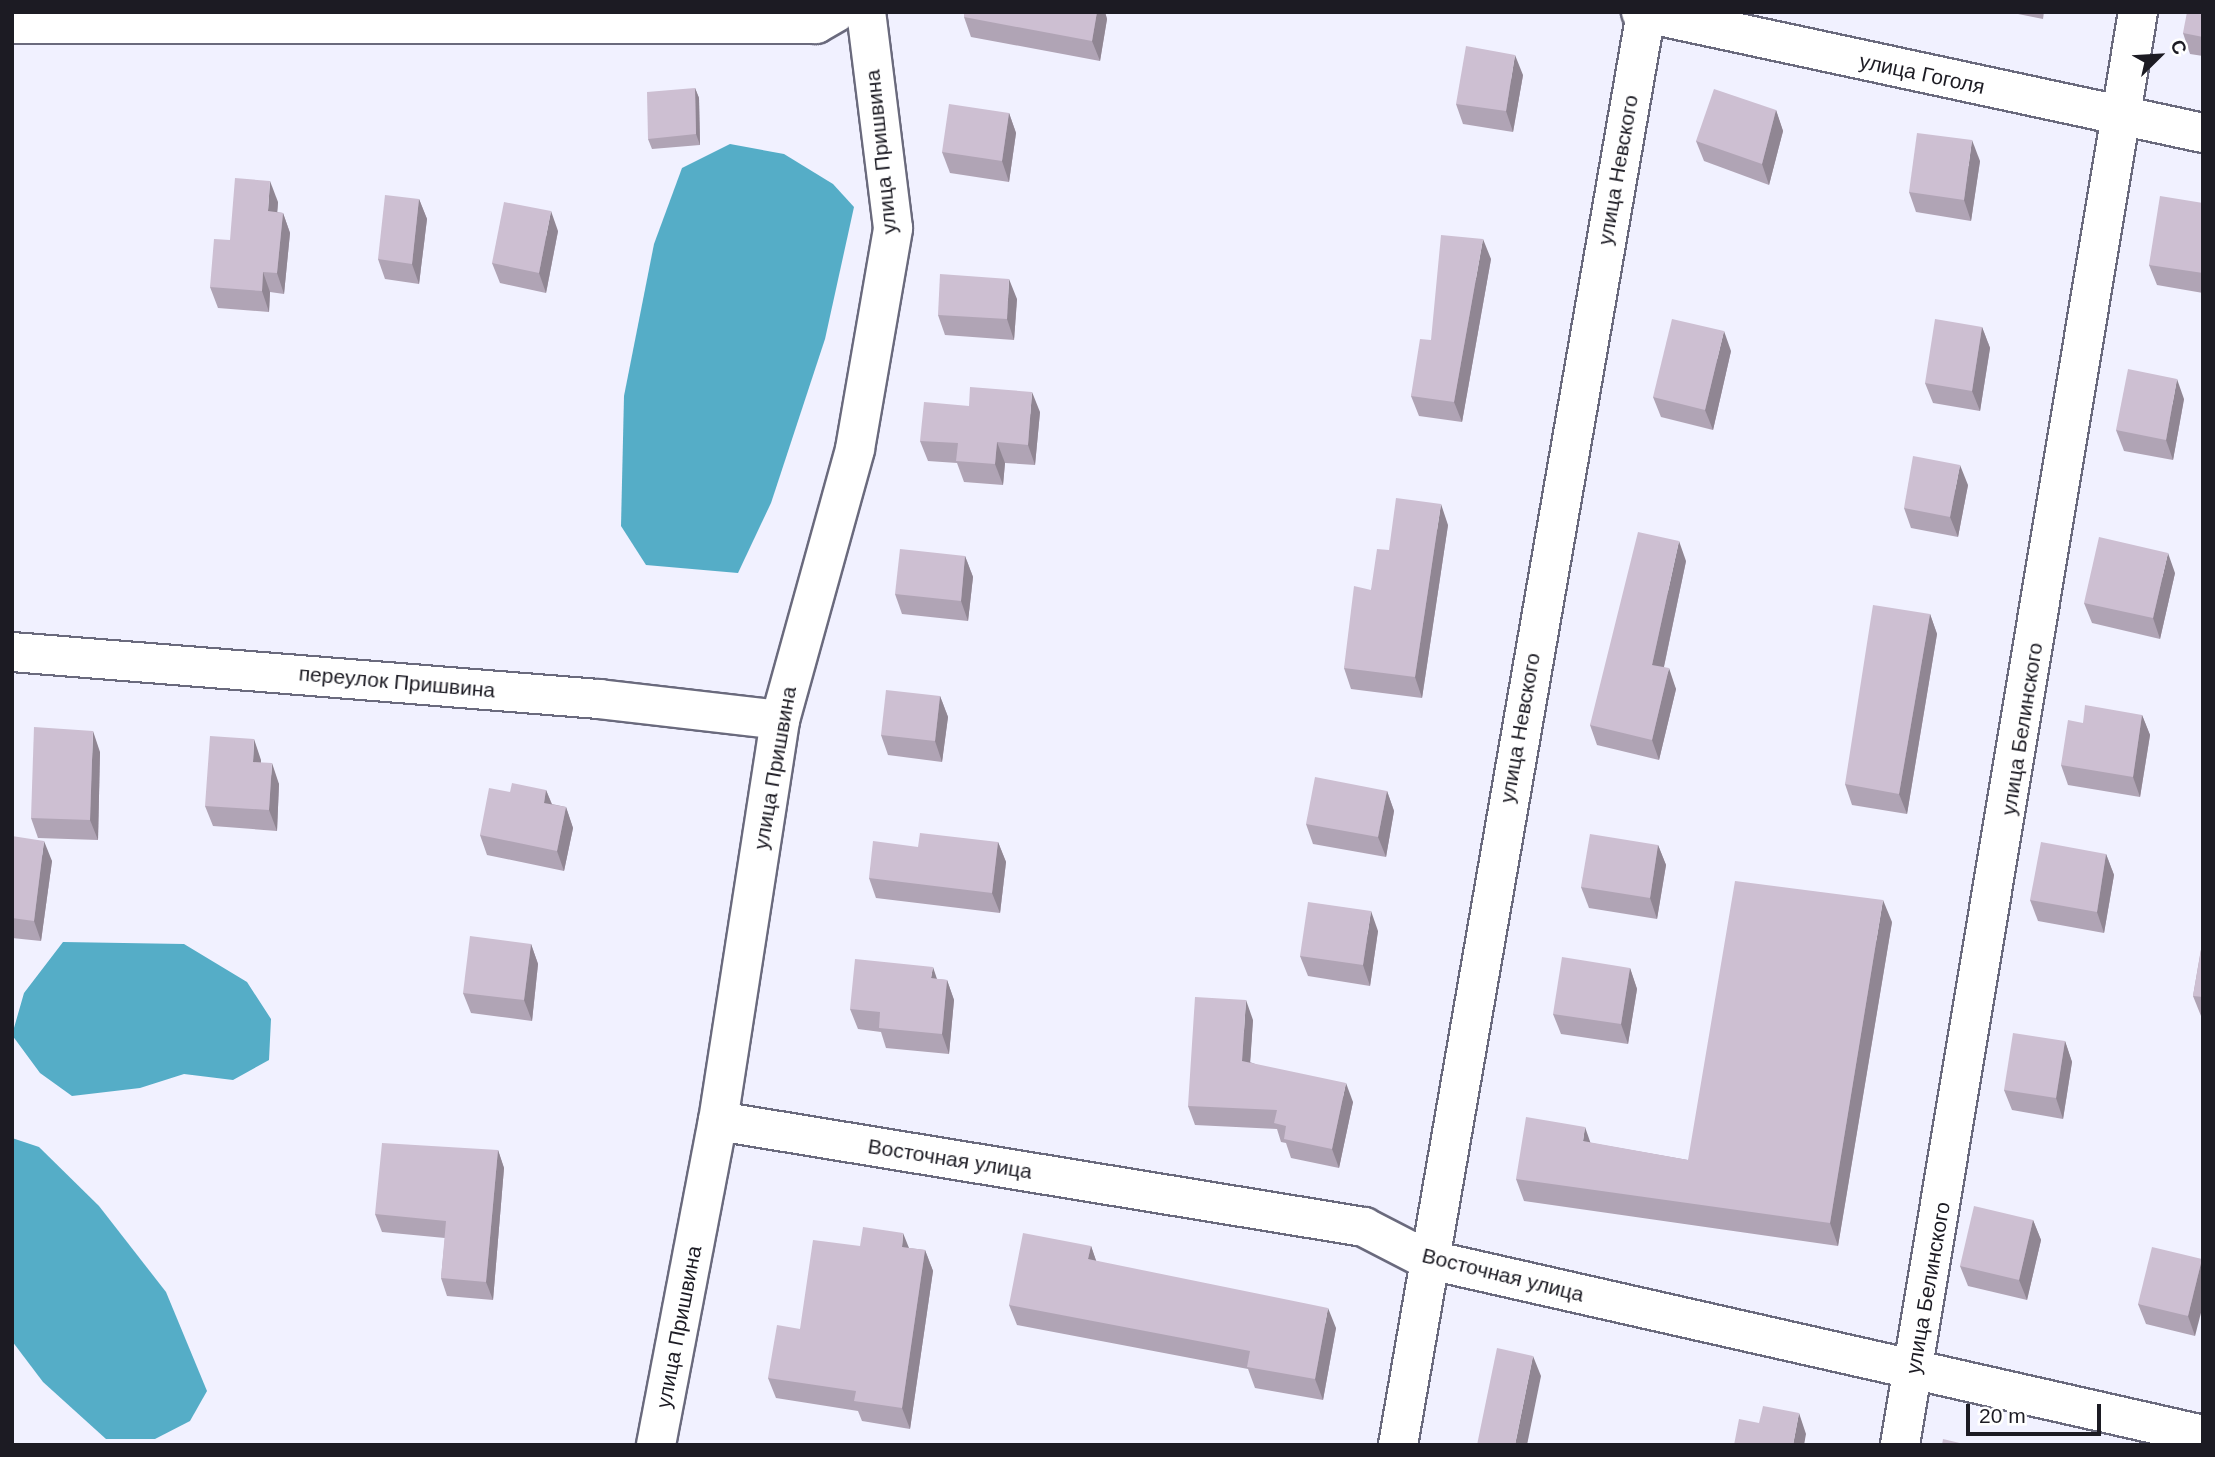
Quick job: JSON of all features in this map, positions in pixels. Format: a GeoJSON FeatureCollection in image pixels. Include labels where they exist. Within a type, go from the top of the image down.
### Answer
{"type":"FeatureCollection","features":[{"type":"Feature","properties":{"kind":"street"},"geometry":{"type":"LineString","coordinates":[[12,24],[816,24],[837,12]]}},
{"type":"Feature","properties":{"kind":"street","name":"улица Пришвина"},"geometry":{"type":"LineString","coordinates":[[656,1445],[718,1121],[780,720],[855,449],[893,228],[866,12]]}},
{"type":"Feature","properties":{"kind":"street","name":"улица Белинского"},"geometry":{"type":"LineString","coordinates":[[1900,1445],[1914,1374],[2118,117],[2138,12]]}},
{"type":"Feature","properties":{"kind":"street","name":"улица Гоголя"},"geometry":{"type":"LineString","coordinates":[[1645,13],[2118,117],[2203,133]]}},
{"type":"Feature","properties":{"kind":"street","name":"улица Невского"},"geometry":{"type":"LineString","coordinates":[[1398,1445],[1426,1259],[1645,13]]}},
{"type":"Feature","properties":{"kind":"street","name":"переулок Пришвина"},"geometry":{"type":"LineString","coordinates":[[12,652],[599,699],[780,720]]}},
{"type":"Feature","properties":{"kind":"street","name":"Восточная улица"},"geometry":{"type":"LineString","coordinates":[[718,1121],[1364,1227],[1426,1259],[1914,1374],[2203,1435]]}},
{"type":"Feature","properties":{"kind":"water"},"geometry":{"type":"Polygon","coordinates":[[[730,144],[784,154],[833,184],[854,207],[825,339],[771,503],[738,573],[646,565],[621,526],[624,396],[654,244],[682,168],[730,144]]]}},
{"type":"Feature","properties":{"kind":"water"},"geometry":{"type":"Polygon","coordinates":[[[63,942],[184,944],[247,982],[271,1019],[269,1060],[233,1080],[184,1074],[140,1088],[72,1096],[40,1073],[12,1035],[24,993],[63,942]]]}},
{"type":"Feature","properties":{"kind":"water"},"geometry":{"type":"Polygon","coordinates":[[[12,1138],[39,1147],[99,1206],[166,1292],[207,1391],[190,1421],[155,1439],[106,1439],[43,1382],[12,1341],[12,1138]]]}},
{"type":"Feature","properties":{"kind":"building"},"geometry":{"type":"Polygon","coordinates":[[[964,12],[1097,12],[1092,41],[964,17],[964,12]]]}},
{"type":"Feature","properties":{"kind":"building"},"geometry":{"type":"Polygon","coordinates":[[[2187,12],[2203,12],[2203,37],[2183,33],[2187,12]]]}},
{"type":"Feature","properties":{"kind":"building"},"geometry":{"type":"Polygon","coordinates":[[[1466,46],[1515,55],[1506,111],[1456,104],[1466,46]]]}},
{"type":"Feature","properties":{"kind":"building"},"geometry":{"type":"Polygon","coordinates":[[[695,88],[696,134],[648,139],[647,92],[695,88]]]}},
{"type":"Feature","properties":{"kind":"building"},"geometry":{"type":"Polygon","coordinates":[[[1714,89],[1776,110],[1762,164],[1696,141],[1714,89]]]}},
{"type":"Feature","properties":{"kind":"building"},"geometry":{"type":"Polygon","coordinates":[[[949,104],[1009,113],[1002,161],[942,152],[949,104]]]}},
{"type":"Feature","properties":{"kind":"building"},"geometry":{"type":"Polygon","coordinates":[[[1917,133],[1972,140],[1964,200],[1909,192],[1917,133]]]}},
{"type":"Feature","properties":{"kind":"building"},"geometry":{"type":"Polygon","coordinates":[[[235,178],[270,181],[268,211],[283,213],[277,273],[263,272],[262,291],[210,287],[214,239],[230,240],[235,178]]]}},
{"type":"Feature","properties":{"kind":"building"},"geometry":{"type":"Polygon","coordinates":[[[385,195],[419,199],[412,264],[378,259],[385,195]]]}},
{"type":"Feature","properties":{"kind":"building"},"geometry":{"type":"Polygon","coordinates":[[[2160,196],[2203,203],[2203,273],[2149,265],[2160,196]]]}},
{"type":"Feature","properties":{"kind":"building"},"geometry":{"type":"Polygon","coordinates":[[[504,202],[551,211],[539,273],[492,263],[504,202]]]}},
{"type":"Feature","properties":{"kind":"building"},"geometry":{"type":"Polygon","coordinates":[[[1441,235],[1483,239],[1454,402],[1411,396],[1420,339],[1431,340],[1441,235]]]}},
{"type":"Feature","properties":{"kind":"building"},"geometry":{"type":"Polygon","coordinates":[[[940,274],[1009,279],[1007,319],[938,315],[940,274]]]}},
{"type":"Feature","properties":{"kind":"building"},"geometry":{"type":"Polygon","coordinates":[[[1672,319],[1724,331],[1705,410],[1653,397],[1672,319]]]}},
{"type":"Feature","properties":{"kind":"building"},"geometry":{"type":"Polygon","coordinates":[[[1935,319],[1982,327],[1972,391],[1925,383],[1935,319]]]}},
{"type":"Feature","properties":{"kind":"building"},"geometry":{"type":"Polygon","coordinates":[[[2128,369],[2177,379],[2166,440],[2116,430],[2128,369]]]}},
{"type":"Feature","properties":{"kind":"building"},"geometry":{"type":"Polygon","coordinates":[[[970,387],[1032,392],[1028,445],[997,442],[995,464],[956,461],[958,443],[920,441],[924,402],[969,406],[970,387]]]}},
{"type":"Feature","properties":{"kind":"building"},"geometry":{"type":"Polygon","coordinates":[[[1913,456],[1960,465],[1950,517],[1904,508],[1913,456]]]}},
{"type":"Feature","properties":{"kind":"building"},"geometry":{"type":"Polygon","coordinates":[[[1396,498],[1441,504],[1415,677],[1344,668],[1354,586],[1371,590],[1377,549],[1389,550],[1396,498]]]}},
{"type":"Feature","properties":{"kind":"building"},"geometry":{"type":"Polygon","coordinates":[[[1638,532],[1679,541],[1652,665],[1669,668],[1652,740],[1590,725],[1638,532]]]}},
{"type":"Feature","properties":{"kind":"building"},"geometry":{"type":"Polygon","coordinates":[[[2099,537],[2168,553],[2153,618],[2084,603],[2099,537]]]}},
{"type":"Feature","properties":{"kind":"building"},"geometry":{"type":"Polygon","coordinates":[[[900,549],[965,556],[961,601],[895,594],[900,549]]]}},
{"type":"Feature","properties":{"kind":"building"},"geometry":{"type":"Polygon","coordinates":[[[1873,605],[1930,614],[1899,794],[1845,784],[1873,605]]]}},
{"type":"Feature","properties":{"kind":"building"},"geometry":{"type":"Polygon","coordinates":[[[886,690],[940,696],[935,741],[881,735],[886,690]]]}},
{"type":"Feature","properties":{"kind":"building"},"geometry":{"type":"Polygon","coordinates":[[[2085,705],[2142,715],[2133,777],[2061,765],[2068,720],[2083,723],[2085,705]]]}},
{"type":"Feature","properties":{"kind":"building"},"geometry":{"type":"Polygon","coordinates":[[[34,727],[93,731],[90,820],[31,818],[34,727]]]}},
{"type":"Feature","properties":{"kind":"building"},"geometry":{"type":"Polygon","coordinates":[[[210,736],[254,739],[253,762],[272,763],[269,810],[205,806],[210,736]]]}},
{"type":"Feature","properties":{"kind":"building"},"geometry":{"type":"Polygon","coordinates":[[[1315,777],[1387,791],[1378,837],[1306,824],[1315,777]]]}},
{"type":"Feature","properties":{"kind":"building"},"geometry":{"type":"Polygon","coordinates":[[[512,783],[546,790],[544,803],[566,807],[557,851],[480,835],[489,788],[510,792],[512,783]]]}},
{"type":"Feature","properties":{"kind":"building"},"geometry":{"type":"Polygon","coordinates":[[[920,833],[998,842],[992,893],[869,878],[873,841],[918,847],[920,833]]]}},
{"type":"Feature","properties":{"kind":"building"},"geometry":{"type":"Polygon","coordinates":[[[1590,834],[1658,845],[1650,898],[1581,887],[1590,834]]]}},
{"type":"Feature","properties":{"kind":"building"},"geometry":{"type":"Polygon","coordinates":[[[12,836],[44,841],[34,921],[12,918],[12,836]]]}},
{"type":"Feature","properties":{"kind":"building"},"geometry":{"type":"Polygon","coordinates":[[[2041,842],[2106,854],[2097,912],[2030,900],[2041,842]]]}},
{"type":"Feature","properties":{"kind":"building"},"geometry":{"type":"Polygon","coordinates":[[[1735,881],[1883,900],[1830,1223],[1516,1179],[1526,1117],[1585,1127],[1583,1141],[1688,1160],[1735,881]]]}},
{"type":"Feature","properties":{"kind":"building"},"geometry":{"type":"Polygon","coordinates":[[[1308,902],[1371,911],[1363,965],[1300,956],[1308,902]]]}},
{"type":"Feature","properties":{"kind":"building"},"geometry":{"type":"Polygon","coordinates":[[[470,936],[531,944],[524,1000],[463,993],[470,936]]]}},
{"type":"Feature","properties":{"kind":"building"},"geometry":{"type":"Polygon","coordinates":[[[2203,938],[2203,997],[2193,996],[2203,938]]]}},
{"type":"Feature","properties":{"kind":"building"},"geometry":{"type":"Polygon","coordinates":[[[1562,957],[1630,968],[1621,1024],[1553,1014],[1562,957]]]}},
{"type":"Feature","properties":{"kind":"building"},"geometry":{"type":"Polygon","coordinates":[[[855,959],[933,967],[931,978],[947,980],[942,1034],[879,1028],[880,1012],[850,1009],[855,959]]]}},
{"type":"Feature","properties":{"kind":"building"},"geometry":{"type":"Polygon","coordinates":[[[1195,997],[1246,1000],[1242,1061],[1346,1083],[1332,1149],[1284,1139],[1286,1126],[1274,1123],[1277,1110],[1188,1106],[1195,997]]]}},
{"type":"Feature","properties":{"kind":"building"},"geometry":{"type":"Polygon","coordinates":[[[2013,1033],[2065,1041],[2056,1098],[2004,1090],[2013,1033]]]}},
{"type":"Feature","properties":{"kind":"building"},"geometry":{"type":"Polygon","coordinates":[[[382,1143],[498,1150],[486,1282],[441,1278],[446,1221],[375,1214],[382,1143]]]}},
{"type":"Feature","properties":{"kind":"building"},"geometry":{"type":"Polygon","coordinates":[[[1974,1206],[2033,1220],[2019,1280],[1960,1266],[1974,1206]]]}},
{"type":"Feature","properties":{"kind":"building"},"geometry":{"type":"Polygon","coordinates":[[[863,1227],[903,1233],[902,1247],[925,1250],[902,1408],[854,1401],[856,1391],[768,1378],[777,1325],[800,1329],[813,1240],[860,1246],[863,1227]]]}},
{"type":"Feature","properties":{"kind":"building"},"geometry":{"type":"Polygon","coordinates":[[[1023,1233],[1091,1246],[1088,1259],[1328,1308],[1315,1379],[1247,1367],[1250,1351],[1009,1305],[1023,1233]]]}},
{"type":"Feature","properties":{"kind":"building"},"geometry":{"type":"Polygon","coordinates":[[[2152,1247],[2202,1259],[2188,1316],[2138,1304],[2152,1247]]]}},
{"type":"Feature","properties":{"kind":"building"},"geometry":{"type":"Polygon","coordinates":[[[1497,1348],[1533,1356],[1515,1445],[1477,1445],[1497,1348]]]}},
{"type":"Feature","properties":{"kind":"building"},"geometry":{"type":"Polygon","coordinates":[[[1763,1406],[1799,1413],[1793,1445],[1734,1445],[1739,1419],[1759,1423],[1763,1406]]]}},
{"type":"Feature","properties":{"kind":"building"},"geometry":{"type":"Polygon","coordinates":[[[1943,1439],[1968,1445],[1942,1445],[1943,1439]]]}}]}
